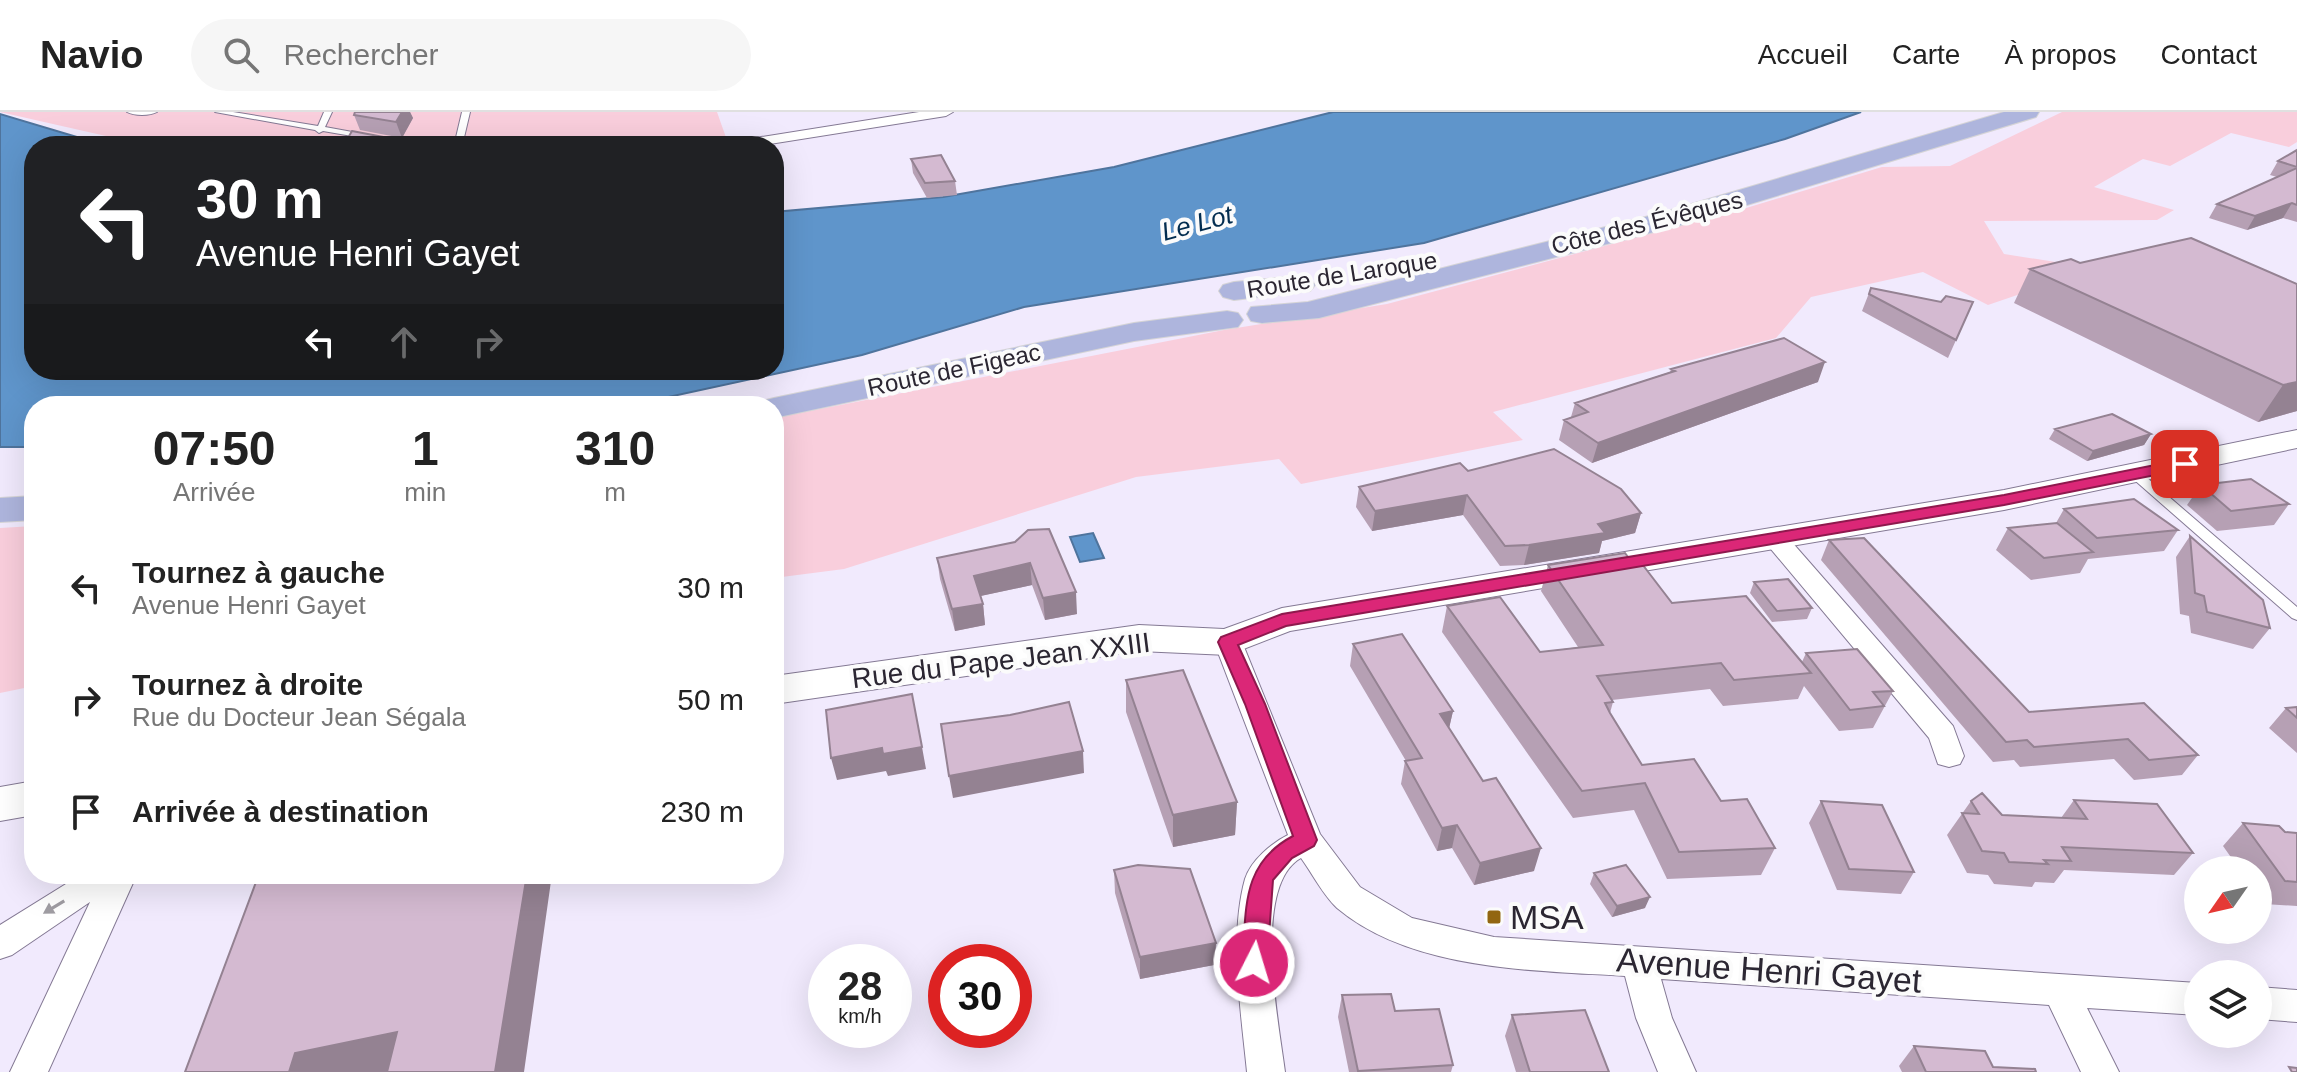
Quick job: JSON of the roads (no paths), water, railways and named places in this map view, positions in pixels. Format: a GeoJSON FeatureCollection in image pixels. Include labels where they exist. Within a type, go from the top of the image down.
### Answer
{"type":"FeatureCollection","features":[{"type":"Feature","properties":{"kind":"main road","name":"Côte des Évêques"},"geometry":{"type":"LineString","coordinates":[[1264,308],[1308,311],[1671,219],[2028,112]]}},
{"type":"Feature","properties":{"kind":"main road","name":"Route de Laroque"},"geometry":{"type":"LineString","coordinates":[[1221,306],[1450,258],[1584,225],[1891,127]]}},
{"type":"Feature","properties":{"kind":"main road","name":"Route de Laroque"},"geometry":{"type":"LineString","coordinates":[[1264,308],[1363,284],[1450,258]]}},
{"type":"Feature","properties":{"kind":"main road"},"geometry":{"type":"LineString","coordinates":[[1221,306],[1254,295],[1264,308]]}},
{"type":"Feature","properties":{"kind":"main road","name":"Route de Figeac"},"geometry":{"type":"LineString","coordinates":[[784,406],[1134,332],[1221,306]]}},
{"type":"Feature","properties":{"kind":"main road"},"geometry":{"type":"LineString","coordinates":[[0,510],[24,509]]}},
{"type":"Feature","properties":{"kind":"street"},"geometry":{"type":"LineString","coordinates":[[784,138],[946,112]]}},
{"type":"Feature","properties":{"kind":"street"},"geometry":{"type":"LineString","coordinates":[[1228,642],[1282,620],[2004,500],[2297,439]]}},
{"type":"Feature","properties":{"kind":"street"},"geometry":{"type":"LineString","coordinates":[[1774,537],[1943,734],[1949,756]]}},
{"type":"Feature","properties":{"kind":"street","name":"Rue du Pape Jean XXIII"},"geometry":{"type":"LineString","coordinates":[[784,689],[1139,638],[1228,642]]}},
{"type":"Feature","properties":{"kind":"street","name":"Avenue Henri Gayet"},"geometry":{"type":"LineString","coordinates":[[1228,642],[1306,840],[1348,897],[1404,931],[1494,952],[2184,998]]}},
{"type":"Feature","properties":{"kind":"street"},"geometry":{"type":"LineString","coordinates":[[0,804],[24,800]]}},
{"type":"Feature","properties":{"kind":"street"},"geometry":{"type":"LineString","coordinates":[[1266,1072],[1254,963],[1262,878],[1284,852],[1306,840]]}},
{"type":"Feature","properties":{"kind":"street"},"geometry":{"type":"LineString","coordinates":[[0,944],[49,909],[93,884]]}},
{"type":"Feature","properties":{"kind":"street"},"geometry":{"type":"LineString","coordinates":[[29,1072],[115,884]]}},
{"type":"Feature","properties":{"kind":"street"},"geometry":{"type":"LineString","coordinates":[[1639,962],[1654,1018],[1677,1072]]}},
{"type":"Feature","properties":{"kind":"street"},"geometry":{"type":"LineString","coordinates":[[2060,990],[2100,1072]]}},
{"type":"Feature","properties":{"kind":"street"},"geometry":{"type":"LineString","coordinates":[[2272,1004],[2297,1006]]}},
{"type":"Feature","properties":{"kind":"lane"},"geometry":{"type":"LineString","coordinates":[[131,112],[153,112]]}},
{"type":"Feature","properties":{"kind":"lane"},"geometry":{"type":"LineString","coordinates":[[219,112],[354,136]]}},
{"type":"Feature","properties":{"kind":"lane"},"geometry":{"type":"LineString","coordinates":[[319,131],[328,112]]}},
{"type":"Feature","properties":{"kind":"lane"},"geometry":{"type":"LineString","coordinates":[[460,136],[466,112]]}},
{"type":"Feature","properties":{"kind":"lane"},"geometry":{"type":"LineString","coordinates":[[2135,474],[2297,615]]}},
{"type":"Feature","properties":{"kind":"water","name":"Le Lot"},"geometry":{"type":"Polygon","coordinates":[[[1333,112],[1861,112],[1785,139],[1424,243],[1024,307],[862,355],[784,372],[784,211],[943,197],[1114,167],[1333,112]]]}},
{"type":"Feature","properties":{"kind":"water"},"geometry":{"type":"Polygon","coordinates":[[[0,114],[74,136],[24,136],[24,380],[747,380],[673,396],[24,396],[24,447],[0,447],[0,114]]]}},
{"type":"Feature","properties":{"kind":"water"},"geometry":{"type":"Polygon","coordinates":[[[1093,533],[1104,558],[1080,562],[1070,537],[1093,533]]]}},
{"type":"Feature","properties":{"kind":"place","name":"MSA"},"geometry":{"type":"Point","coordinates":[1494,917]}}]}
